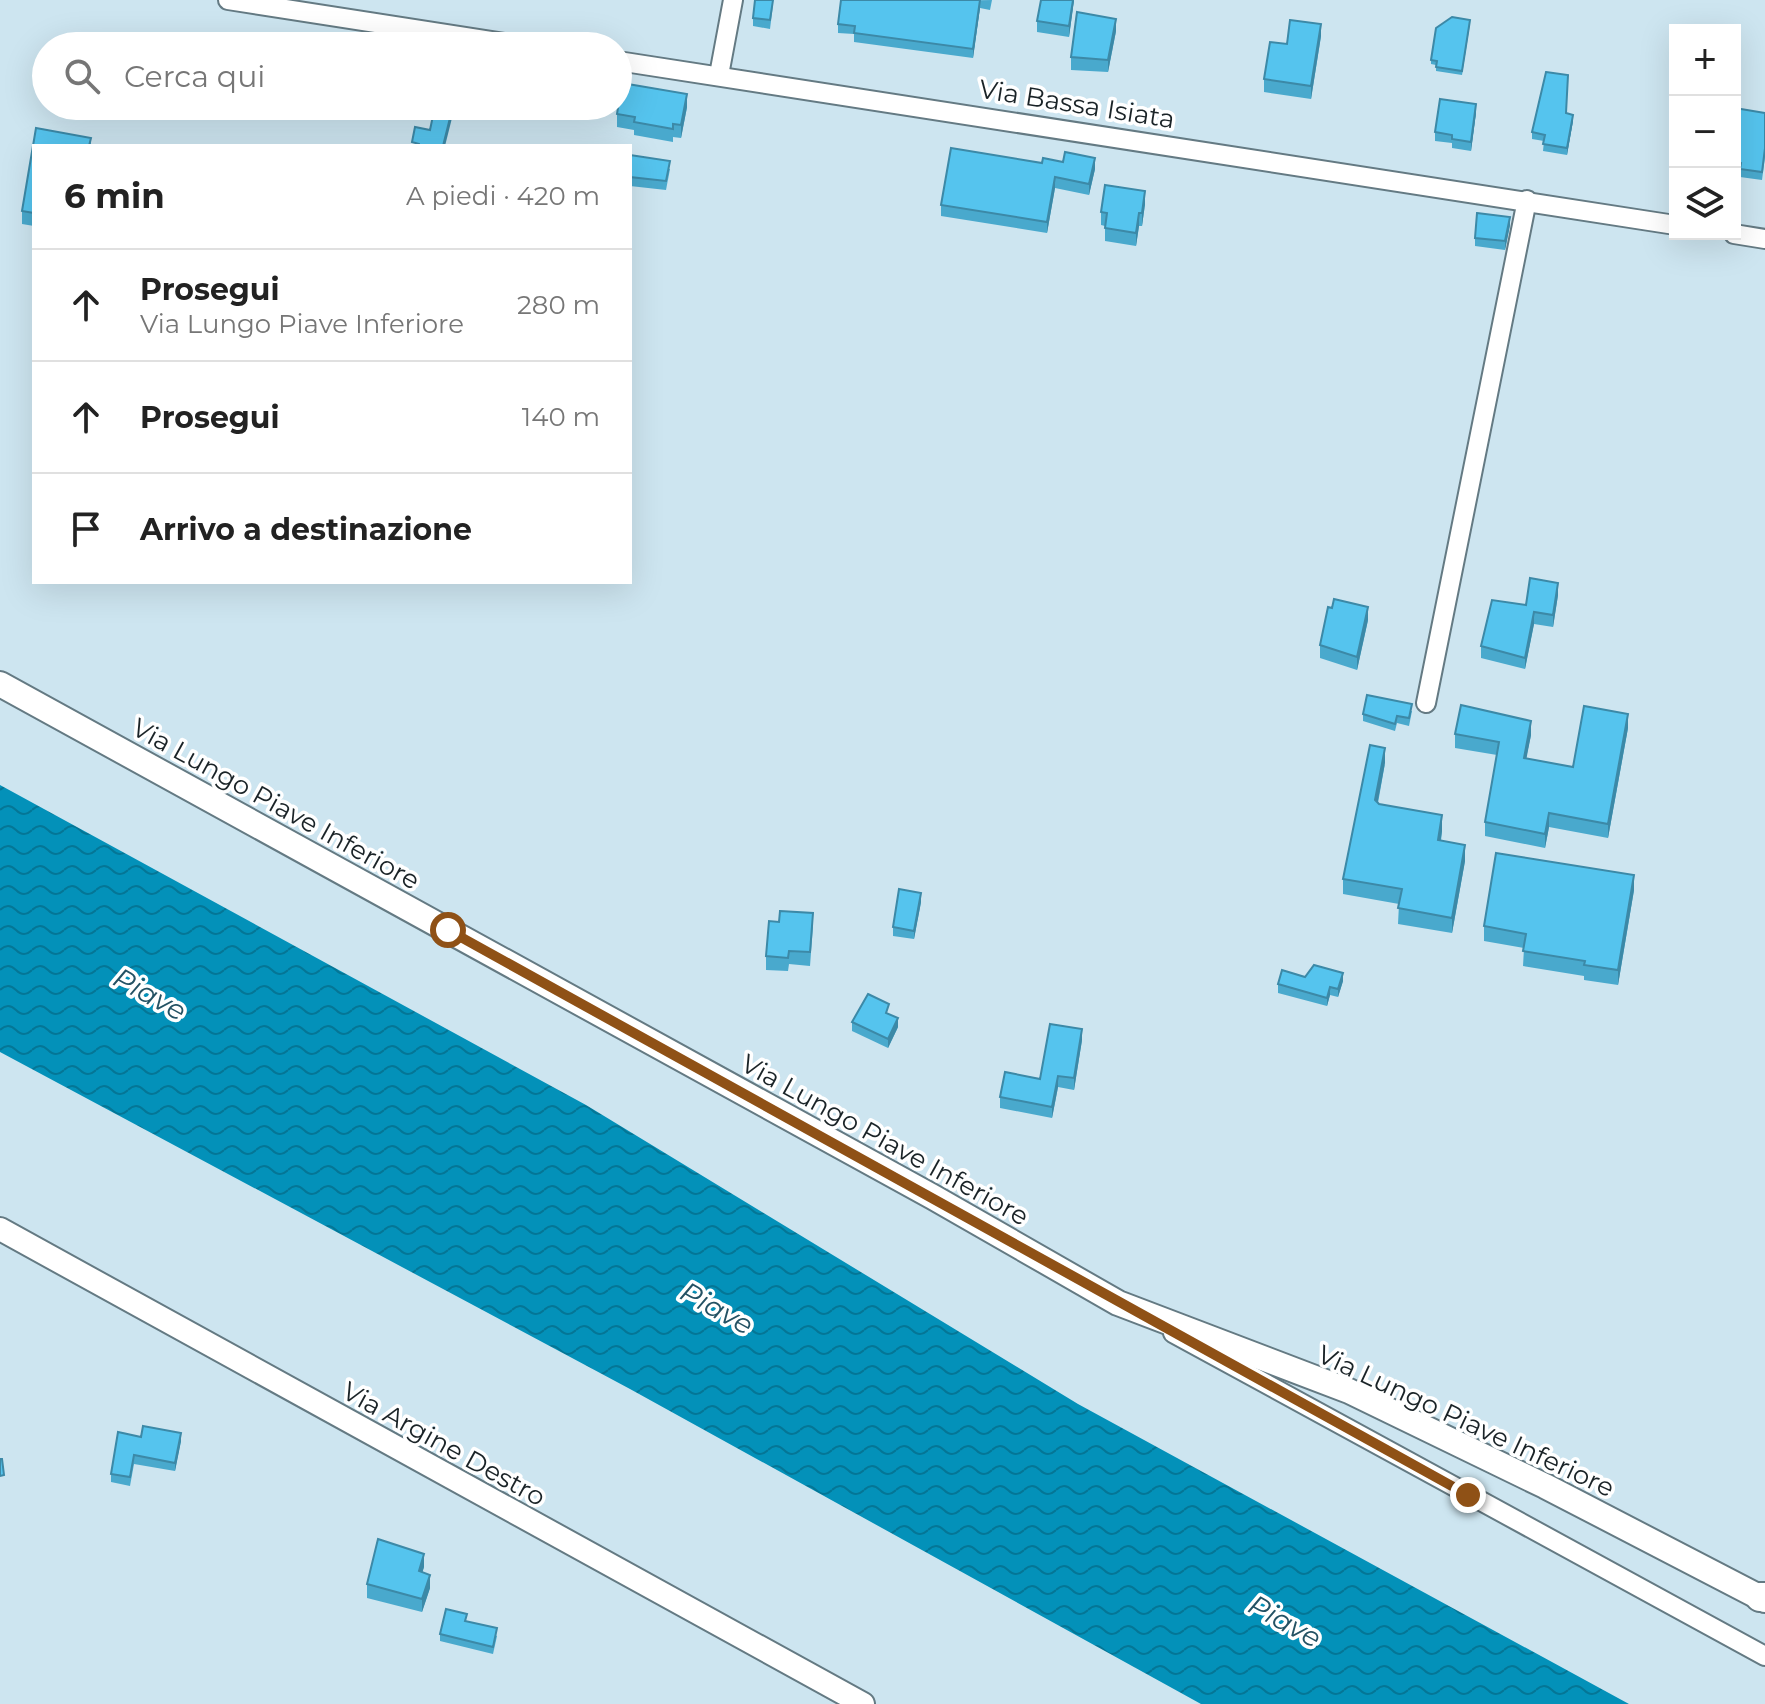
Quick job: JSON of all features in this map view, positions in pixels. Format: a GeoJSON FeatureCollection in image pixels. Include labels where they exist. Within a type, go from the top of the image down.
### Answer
{"type":"FeatureCollection","features":[{"type":"Feature","properties":{"kind":"main road","name":"Via Lungo Piave Inferiore"},"geometry":{"type":"LineString","coordinates":[[0,684],[933,1197],[1118,1303],[1349,1391],[1545,1486],[1763,1598]]}},
{"type":"Feature","properties":{"kind":"street"},"geometry":{"type":"LineString","coordinates":[[228,0],[433,32]]}},
{"type":"Feature","properties":{"kind":"street"},"geometry":{"type":"LineString","coordinates":[[719,75],[733,0]]}},
{"type":"Feature","properties":{"kind":"street","name":"Via Bassa Isiata"},"geometry":{"type":"LineString","coordinates":[[632,63],[1669,224]]}},
{"type":"Feature","properties":{"kind":"street"},"geometry":{"type":"LineString","coordinates":[[1426,703],[1527,200]]}},
{"type":"Feature","properties":{"kind":"street"},"geometry":{"type":"LineString","coordinates":[[1741,235],[1765,239]]}},
{"type":"Feature","properties":{"kind":"street","name":"Via Argine Destro"},"geometry":{"type":"LineString","coordinates":[[0,1229],[863,1704]]}},
{"type":"Feature","properties":{"kind":"street"},"geometry":{"type":"LineString","coordinates":[[1118,1303],[1765,1656]]}},
{"type":"Feature","properties":{"kind":"water","name":"Piave"},"geometry":{"type":"Polygon","coordinates":[[[0,785],[586,1105],[1078,1404],[1629,1704],[1201,1704],[630,1389],[0,1052],[0,785]]]}},
{"type":"Feature","properties":{"kind":"building"},"geometry":{"type":"Polygon","coordinates":[[[755,0],[773,0],[770,20],[753,18],[755,0]]]}},
{"type":"Feature","properties":{"kind":"building"},"geometry":{"type":"Polygon","coordinates":[[[841,0],[980,0],[973,49],[854,33],[855,26],[838,24],[841,0]]]}},
{"type":"Feature","properties":{"kind":"building"},"geometry":{"type":"Polygon","coordinates":[[[1041,0],[1073,0],[1069,26],[1037,21],[1041,0]]]}},
{"type":"Feature","properties":{"kind":"building"},"geometry":{"type":"Polygon","coordinates":[[[1077,12],[1116,19],[1108,60],[1071,57],[1077,12]]]}},
{"type":"Feature","properties":{"kind":"building"},"geometry":{"type":"Polygon","coordinates":[[[1452,17],[1470,20],[1462,71],[1436,67],[1437,61],[1431,60],[1436,28],[1452,17]]]}},
{"type":"Feature","properties":{"kind":"building"},"geometry":{"type":"Polygon","coordinates":[[[1290,20],[1321,24],[1311,86],[1264,79],[1270,42],[1287,44],[1290,20]]]}},
{"type":"Feature","properties":{"kind":"building"},"geometry":{"type":"Polygon","coordinates":[[[1546,72],[1568,75],[1566,113],[1573,115],[1567,148],[1543,144],[1545,135],[1532,132],[1546,72]]]}},
{"type":"Feature","properties":{"kind":"building"},"geometry":{"type":"Polygon","coordinates":[[[632,85],[687,94],[681,125],[673,124],[673,129],[634,122],[635,117],[632,116],[632,85]]]}},
{"type":"Feature","properties":{"kind":"building"},"geometry":{"type":"Polygon","coordinates":[[[1440,99],[1476,104],[1471,142],[1435,132],[1440,99]]]}},
{"type":"Feature","properties":{"kind":"building"},"geometry":{"type":"Polygon","coordinates":[[[1741,109],[1765,113],[1762,172],[1741,169],[1741,109]]]}},
{"type":"Feature","properties":{"kind":"building"},"geometry":{"type":"Polygon","coordinates":[[[432,120],[450,120],[444,144],[412,142],[415,127],[430,130],[432,120]]]}},
{"type":"Feature","properties":{"kind":"building"},"geometry":{"type":"Polygon","coordinates":[[[36,128],[91,138],[90,144],[33,144],[36,128]]]}},
{"type":"Feature","properties":{"kind":"building"},"geometry":{"type":"Polygon","coordinates":[[[951,148],[1042,163],[1043,158],[1063,162],[1065,152],[1095,158],[1089,184],[1055,177],[1047,222],[941,205],[951,148]]]}},
{"type":"Feature","properties":{"kind":"building"},"geometry":{"type":"Polygon","coordinates":[[[32,152],[32,213],[22,211],[32,152]]]}},
{"type":"Feature","properties":{"kind":"building"},"geometry":{"type":"Polygon","coordinates":[[[632,155],[670,161],[666,181],[632,177],[632,155]]]}},
{"type":"Feature","properties":{"kind":"building"},"geometry":{"type":"Polygon","coordinates":[[[1105,185],[1145,191],[1136,233],[1105,228],[1107,213],[1101,212],[1105,185]]]}},
{"type":"Feature","properties":{"kind":"building"},"geometry":{"type":"Polygon","coordinates":[[[1477,213],[1510,217],[1505,241],[1475,238],[1477,213]]]}},
{"type":"Feature","properties":{"kind":"building"},"geometry":{"type":"Polygon","coordinates":[[[1530,578],[1558,583],[1553,615],[1534,612],[1525,658],[1481,646],[1492,600],[1526,605],[1530,578]]]}},
{"type":"Feature","properties":{"kind":"building"},"geometry":{"type":"Polygon","coordinates":[[[1334,599],[1368,607],[1357,657],[1320,645],[1328,607],[1332,608],[1334,599]]]}},
{"type":"Feature","properties":{"kind":"building"},"geometry":{"type":"Polygon","coordinates":[[[1367,695],[1412,704],[1409,718],[1397,716],[1395,724],[1363,714],[1367,695]]]}},
{"type":"Feature","properties":{"kind":"building"},"geometry":{"type":"Polygon","coordinates":[[[1461,705],[1531,721],[1524,758],[1573,767],[1584,706],[1628,714],[1608,824],[1549,813],[1545,834],[1485,822],[1499,742],[1455,734],[1461,705]]]}},
{"type":"Feature","properties":{"kind":"building"},"geometry":{"type":"Polygon","coordinates":[[[1370,745],[1385,748],[1375,800],[1379,804],[1442,815],[1438,840],[1465,845],[1452,918],[1398,908],[1402,889],[1343,879],[1370,745]]]}},
{"type":"Feature","properties":{"kind":"building"},"geometry":{"type":"Polygon","coordinates":[[[1496,853],[1634,875],[1618,970],[1523,951],[1526,934],[1484,926],[1496,853]]]}},
{"type":"Feature","properties":{"kind":"building"},"geometry":{"type":"Polygon","coordinates":[[[899,889],[921,893],[914,931],[893,927],[899,889]]]}},
{"type":"Feature","properties":{"kind":"building"},"geometry":{"type":"Polygon","coordinates":[[[780,911],[813,913],[810,952],[789,951],[788,958],[766,956],[769,921],[779,922],[780,911]]]}},
{"type":"Feature","properties":{"kind":"building"},"geometry":{"type":"Polygon","coordinates":[[[1314,965],[1343,973],[1338,989],[1330,987],[1327,998],[1278,984],[1282,970],[1305,977],[1314,965]]]}},
{"type":"Feature","properties":{"kind":"building"},"geometry":{"type":"Polygon","coordinates":[[[868,994],[889,1004],[886,1013],[898,1018],[888,1039],[852,1022],[868,994]]]}},
{"type":"Feature","properties":{"kind":"building"},"geometry":{"type":"Polygon","coordinates":[[[1050,1024],[1082,1029],[1074,1078],[1058,1076],[1052,1107],[1000,1097],[1005,1072],[1040,1079],[1050,1024]]]}},
{"type":"Feature","properties":{"kind":"building"},"geometry":{"type":"Polygon","coordinates":[[[143,1426],[181,1433],[175,1463],[134,1455],[130,1477],[111,1474],[118,1432],[141,1437],[143,1426]]]}},
{"type":"Feature","properties":{"kind":"building"},"geometry":{"type":"Polygon","coordinates":[[[0,1459],[4,1475],[0,1476],[0,1459]]]}},
{"type":"Feature","properties":{"kind":"building"},"geometry":{"type":"Polygon","coordinates":[[[378,1539],[424,1554],[419,1571],[430,1575],[422,1599],[367,1584],[378,1539]]]}},
{"type":"Feature","properties":{"kind":"building"},"geometry":{"type":"Polygon","coordinates":[[[446,1609],[467,1614],[465,1621],[497,1628],[493,1647],[440,1634],[446,1609]]]}},
{"type":"Feature","properties":{"kind":"route"},"geometry":{"type":"LineString","coordinates":[[448,930],[1468,1495]]}}]}
